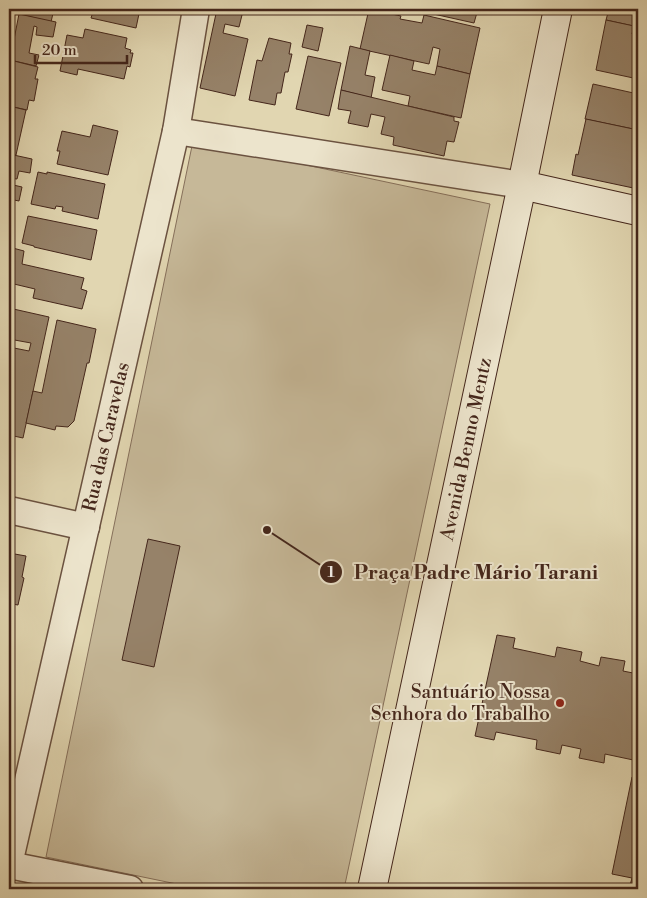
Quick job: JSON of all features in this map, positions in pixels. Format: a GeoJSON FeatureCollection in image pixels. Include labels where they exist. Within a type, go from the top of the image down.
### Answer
{"type":"FeatureCollection","features":[{"type":"Feature","properties":{"kind":"street","name":"Rua das Caravelas"},"geometry":{"type":"LineString","coordinates":[[9,864],[176,131],[196,9]]}},
{"type":"Feature","properties":{"kind":"street","name":"Avenida Benno Mentz"},"geometry":{"type":"LineString","coordinates":[[372,889],[558,9]]}},
{"type":"Feature","properties":{"kind":"street"},"geometry":{"type":"LineString","coordinates":[[176,131],[522,185],[638,211]]}},
{"type":"Feature","properties":{"kind":"street"},"geometry":{"type":"LineString","coordinates":[[9,510],[86,527]]}},
{"type":"Feature","properties":{"kind":"street"},"geometry":{"type":"LineString","coordinates":[[9,864],[130,889]]}},
{"type":"Feature","properties":{"kind":"shaded area"},"geometry":{"type":"Polygon","coordinates":[[[193,141],[490,204],[344,889],[201,889],[46,857],[193,141]]]}},
{"type":"Feature","properties":{"kind":"building"},"geometry":{"type":"Polygon","coordinates":[[[20,9],[54,9],[51,22],[19,14],[20,9]]]}},
{"type":"Feature","properties":{"kind":"building"},"geometry":{"type":"Polygon","coordinates":[[[94,9],[140,9],[136,28],[91,18],[94,9]]]}},
{"type":"Feature","properties":{"kind":"building"},"geometry":{"type":"Polygon","coordinates":[[[217,9],[243,11],[239,27],[225,24],[223,33],[248,39],[235,96],[200,88],[217,9]]]}},
{"type":"Feature","properties":{"kind":"building"},"geometry":{"type":"Polygon","coordinates":[[[369,9],[401,16],[400,19],[422,23],[424,15],[480,28],[470,74],[437,66],[440,49],[433,47],[429,64],[360,49],[369,9]]]}},
{"type":"Feature","properties":{"kind":"building"},"geometry":{"type":"Polygon","coordinates":[[[420,9],[478,9],[474,23],[420,11],[420,9]]]}},
{"type":"Feature","properties":{"kind":"building"},"geometry":{"type":"Polygon","coordinates":[[[609,9],[638,9],[638,27],[606,20],[609,9]]]}},
{"type":"Feature","properties":{"kind":"building"},"geometry":{"type":"Polygon","coordinates":[[[19,14],[56,22],[53,37],[36,35],[37,27],[34,26],[29,53],[39,55],[36,66],[10,60],[19,14]]]}},
{"type":"Feature","properties":{"kind":"building"},"geometry":{"type":"Polygon","coordinates":[[[606,20],[634,26],[632,34],[638,35],[638,79],[596,70],[606,20]]]}},
{"type":"Feature","properties":{"kind":"building"},"geometry":{"type":"Polygon","coordinates":[[[307,25],[323,28],[318,51],[302,47],[307,25]]]}},
{"type":"Feature","properties":{"kind":"building"},"geometry":{"type":"Polygon","coordinates":[[[85,29],[127,38],[125,48],[131,50],[130,53],[133,53],[130,67],[127,66],[124,79],[78,69],[77,75],[60,71],[67,35],[83,38],[85,29]]]}},
{"type":"Feature","properties":{"kind":"building"},"geometry":{"type":"Polygon","coordinates":[[[269,38],[291,43],[289,54],[292,54],[288,72],[285,72],[281,93],[277,93],[275,105],[249,100],[257,60],[262,61],[269,38]]]}},
{"type":"Feature","properties":{"kind":"building"},"geometry":{"type":"Polygon","coordinates":[[[350,46],[370,51],[365,75],[375,77],[371,98],[341,90],[350,46]]]}},
{"type":"Feature","properties":{"kind":"building"},"geometry":{"type":"Polygon","coordinates":[[[390,55],[414,61],[412,70],[435,75],[437,66],[470,74],[461,118],[408,106],[410,96],[382,90],[390,55]]]}},
{"type":"Feature","properties":{"kind":"building"},"geometry":{"type":"Polygon","coordinates":[[[308,56],[341,63],[329,116],[296,109],[308,56]]]}},
{"type":"Feature","properties":{"kind":"building"},"geometry":{"type":"Polygon","coordinates":[[[10,60],[38,67],[35,79],[38,79],[34,101],[29,100],[27,110],[9,106],[9,81],[13,82],[14,76],[9,75],[10,60]]]}},
{"type":"Feature","properties":{"kind":"building"},"geometry":{"type":"Polygon","coordinates":[[[593,84],[638,94],[638,130],[585,119],[593,84]]]}},
{"type":"Feature","properties":{"kind":"building"},"geometry":{"type":"Polygon","coordinates":[[[341,90],[454,117],[454,121],[459,122],[454,142],[447,141],[444,156],[393,145],[394,137],[381,134],[385,117],[371,114],[368,127],[348,123],[351,111],[338,109],[341,90]]]}},
{"type":"Feature","properties":{"kind":"building"},"geometry":{"type":"Polygon","coordinates":[[[9,106],[26,110],[16,155],[9,154],[9,106]]]}},
{"type":"Feature","properties":{"kind":"building"},"geometry":{"type":"Polygon","coordinates":[[[586,119],[638,130],[638,189],[572,175],[586,119]]]}},
{"type":"Feature","properties":{"kind":"building"},"geometry":{"type":"Polygon","coordinates":[[[93,125],[118,131],[108,175],[57,164],[60,151],[57,151],[62,131],[90,137],[93,125]]]}},
{"type":"Feature","properties":{"kind":"building"},"geometry":{"type":"Polygon","coordinates":[[[9,154],[32,159],[30,173],[19,171],[17,179],[9,178],[9,154]]]}},
{"type":"Feature","properties":{"kind":"building"},"geometry":{"type":"Polygon","coordinates":[[[38,172],[47,174],[47,172],[105,184],[98,219],[62,211],[63,207],[56,206],[55,209],[31,204],[38,172]]]}},
{"type":"Feature","properties":{"kind":"building"},"geometry":{"type":"Polygon","coordinates":[[[9,184],[22,187],[19,201],[9,199],[9,184]]]}},
{"type":"Feature","properties":{"kind":"building"},"geometry":{"type":"Polygon","coordinates":[[[28,216],[97,230],[91,260],[22,243],[28,216]]]}},
{"type":"Feature","properties":{"kind":"building"},"geometry":{"type":"Polygon","coordinates":[[[9,247],[24,251],[22,264],[84,278],[81,289],[87,291],[82,309],[33,298],[35,289],[14,284],[12,294],[9,293],[9,247]]]}},
{"type":"Feature","properties":{"kind":"building"},"geometry":{"type":"Polygon","coordinates":[[[9,308],[49,317],[23,438],[9,435],[9,347],[29,351],[31,343],[9,339],[9,308]]]}},
{"type":"Feature","properties":{"kind":"building"},"geometry":{"type":"Polygon","coordinates":[[[57,320],[96,329],[74,421],[68,427],[56,426],[55,430],[26,423],[33,391],[42,393],[57,320]]]}},
{"type":"Feature","properties":{"kind":"building"},"geometry":{"type":"Polygon","coordinates":[[[148,539],[180,546],[154,667],[122,660],[148,539]]]}},
{"type":"Feature","properties":{"kind":"building"},"geometry":{"type":"Polygon","coordinates":[[[9,553],[26,556],[22,577],[24,578],[18,605],[12,604],[9,620],[9,553]]]}},
{"type":"Feature","properties":{"kind":"building","name":"Santuário Nossa Senhora do Trabalho"},"geometry":{"type":"Polygon","coordinates":[[[497,635],[515,638],[513,648],[555,657],[557,647],[582,652],[580,661],[599,666],[601,657],[625,661],[623,671],[638,674],[638,761],[605,754],[604,763],[579,758],[581,749],[562,745],[560,754],[536,749],[537,740],[496,732],[494,740],[475,736],[497,635]]]}},
{"type":"Feature","properties":{"kind":"building"},"geometry":{"type":"Polygon","coordinates":[[[632,777],[638,779],[638,889],[629,889],[632,878],[612,874],[632,777]]]}},
{"type":"Feature","properties":{"kind":"place","name":"Praça Padre Mário Tarani"},"geometry":{"type":"Point","coordinates":[267,530]}},
{"type":"Feature","properties":{"kind":"place","name":"Santuário Nossa Senhora do Trabalho"},"geometry":{"type":"Point","coordinates":[560,703]}}]}
